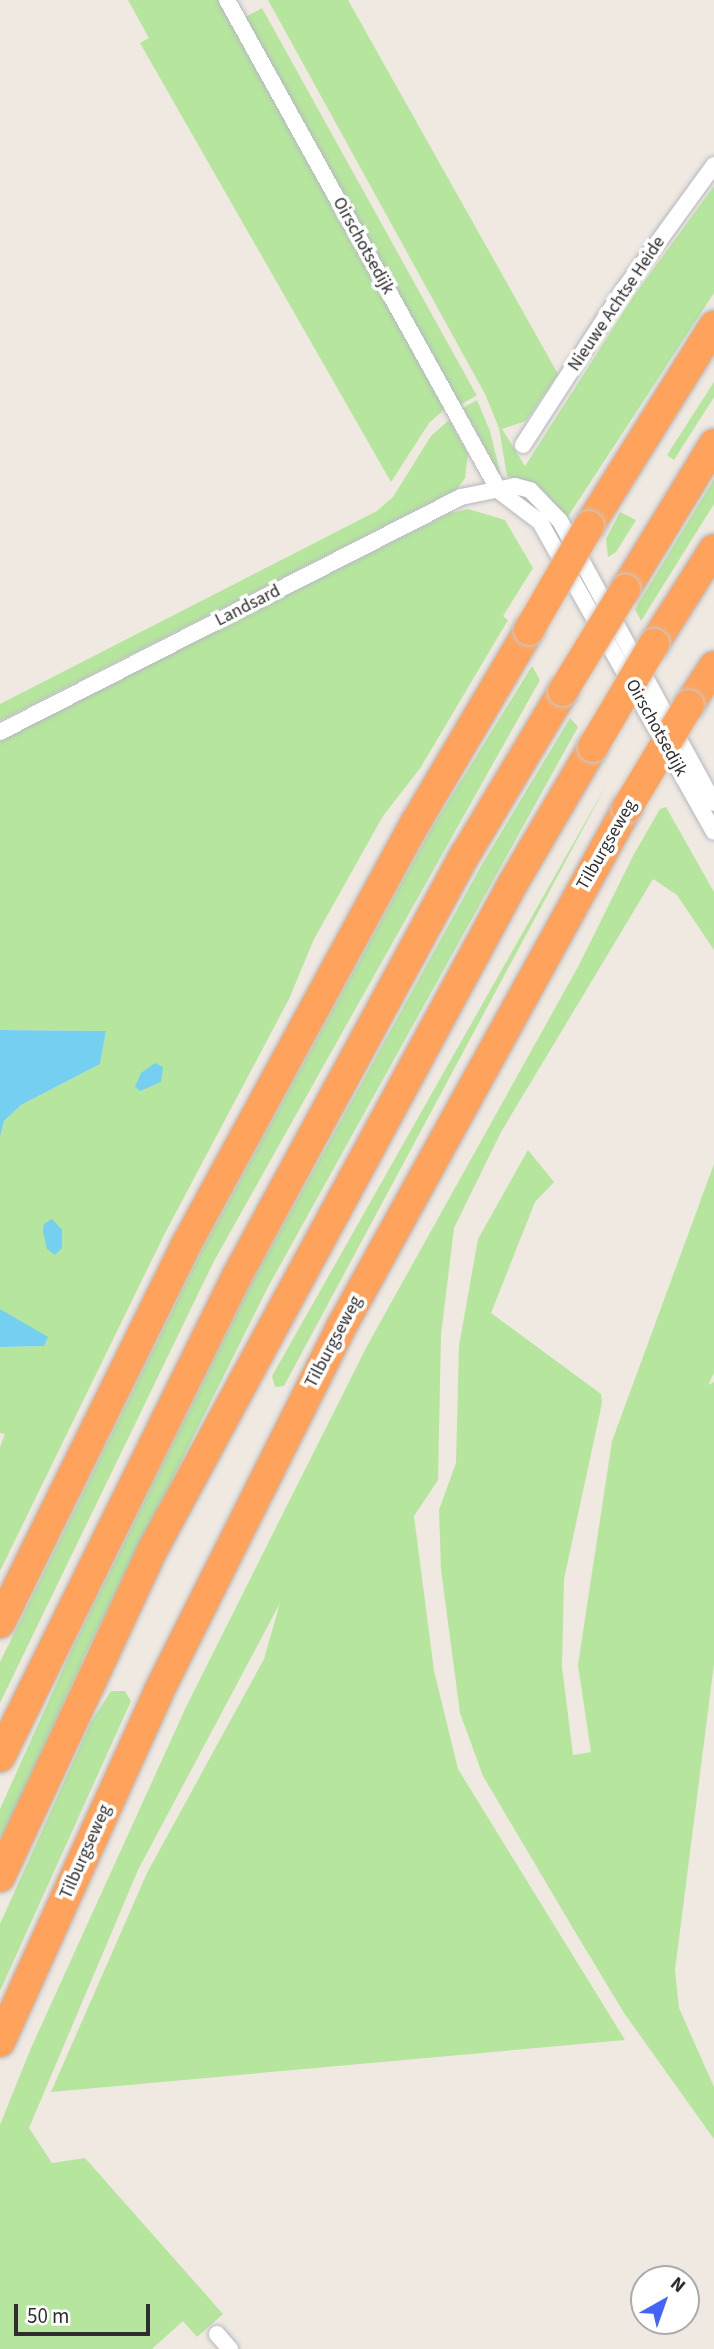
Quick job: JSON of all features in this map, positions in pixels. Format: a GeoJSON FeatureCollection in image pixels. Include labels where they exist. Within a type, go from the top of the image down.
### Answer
{"type":"FeatureCollection","features":[{"type":"Feature","properties":{"kind":"highway"},"geometry":{"type":"LineString","coordinates":[[0,1623],[186,1245],[416,822],[589,526],[714,326]]}},
{"type":"Feature","properties":{"kind":"highway"},"geometry":{"type":"LineString","coordinates":[[0,1757],[237,1276],[465,855],[714,444]]}},
{"type":"Feature","properties":{"kind":"highway"},"geometry":{"type":"LineString","coordinates":[[0,1877],[153,1549],[505,898],[654,644],[714,549]]}},
{"type":"Feature","properties":{"kind":"highway","name":"Tilburgseweg"},"geometry":{"type":"LineString","coordinates":[[0,2042],[158,1693],[327,1354],[627,808],[714,666]]}},
{"type":"Feature","properties":{"kind":"street","name":"Oirschotsedijk"},"geometry":{"type":"LineString","coordinates":[[227,0],[499,491],[540,522],[714,832]]}},
{"type":"Feature","properties":{"kind":"street","name":"Nieuwe Achtse Heide"},"geometry":{"type":"LineString","coordinates":[[523,445],[624,289],[714,164]]}},
{"type":"Feature","properties":{"kind":"street","name":"Oirschotsedijk"},"geometry":{"type":"LineString","coordinates":[[499,491],[515,486],[530,490],[560,521],[714,803]]}},
{"type":"Feature","properties":{"kind":"street","name":"Landsard"},"geometry":{"type":"LineString","coordinates":[[0,732],[461,497],[499,491]]}},
{"type":"Feature","properties":{"kind":"street"},"geometry":{"type":"LineString","coordinates":[[217,2334],[230,2349]]}},
{"type":"Feature","properties":{"kind":"green space"},"geometry":{"type":"Polygon","coordinates":[[[128,0],[218,0],[445,409],[429,423],[391,482],[140,43],[149,38],[128,0]]]}},
{"type":"Feature","properties":{"kind":"green space"},"geometry":{"type":"Polygon","coordinates":[[[268,0],[348,0],[558,374],[526,421],[502,429],[525,466],[633,297],[714,186],[714,293],[567,518],[541,489],[507,476],[499,428],[485,394],[268,0]]]}},
{"type":"Feature","properties":{"kind":"green space"},"geometry":{"type":"Polygon","coordinates":[[[262,8],[477,395],[460,405],[245,17],[262,8]]]}},
{"type":"Feature","properties":{"kind":"green space"},"geometry":{"type":"Polygon","coordinates":[[[714,382],[714,397],[674,460],[667,455],[714,382]]]}},
{"type":"Feature","properties":{"kind":"green space"},"geometry":{"type":"Polygon","coordinates":[[[477,400],[490,431],[501,476],[463,408],[477,400]]]}},
{"type":"Feature","properties":{"kind":"green space"},"geometry":{"type":"Polygon","coordinates":[[[449,420],[468,454],[465,478],[457,489],[0,721],[0,704],[377,511],[393,497],[431,436],[449,420]]]}},
{"type":"Feature","properties":{"kind":"green space"},"geometry":{"type":"Polygon","coordinates":[[[714,479],[714,504],[641,621],[635,609],[714,479]]]}},
{"type":"Feature","properties":{"kind":"green space"},"geometry":{"type":"Polygon","coordinates":[[[468,509],[505,520],[533,568],[503,616],[508,620],[421,767],[383,816],[314,939],[289,999],[164,1235],[0,1571],[0,1447],[5,1434],[0,1433],[0,1347],[43,1346],[0,1309],[0,1137],[4,1121],[21,1105],[100,1064],[106,1031],[0,1030],[0,740],[450,513],[468,509]]]}},
{"type":"Feature","properties":{"kind":"green space"},"geometry":{"type":"Polygon","coordinates":[[[620,512],[636,520],[616,552],[608,557],[606,539],[620,512]]]}},
{"type":"Feature","properties":{"kind":"green space"},"geometry":{"type":"Polygon","coordinates":[[[532,666],[540,680],[214,1261],[0,1703],[0,1662],[201,1252],[430,831],[532,666]]]}},
{"type":"Feature","properties":{"kind":"green space"},"geometry":{"type":"Polygon","coordinates":[[[570,718],[578,727],[267,1289],[85,1655],[0,1844],[0,1809],[72,1649],[252,1282],[481,866],[570,718]]]}},
{"type":"Feature","properties":{"kind":"green space"},"geometry":{"type":"Polygon","coordinates":[[[608,782],[284,1386],[275,1387],[272,1376],[608,782]]]}},
{"type":"Feature","properties":{"kind":"green space"},"geometry":{"type":"Polygon","coordinates":[[[666,807],[714,892],[714,950],[677,895],[653,879],[501,1132],[454,1228],[441,1335],[438,1480],[414,1516],[434,1671],[458,1769],[625,2040],[51,2092],[147,1873],[264,1659],[280,1603],[138,1870],[29,2128],[52,2163],[85,2158],[223,2314],[197,2337],[183,2321],[152,2349],[0,2349],[0,2125],[31,2048],[186,1707],[367,1346],[579,965],[634,854],[660,809],[666,807]]]}},
{"type":"Feature","properties":{"kind":"green space"},"geometry":{"type":"Polygon","coordinates":[[[528,1150],[554,1182],[535,1202],[491,1313],[601,1394],[602,1403],[564,1579],[562,1667],[573,1755],[591,1752],[578,1665],[612,1441],[714,1164],[714,1373],[708,1385],[714,1382],[714,1664],[675,1970],[679,2008],[714,2087],[714,2139],[624,2013],[571,1925],[483,1776],[460,1713],[441,1570],[439,1510],[456,1463],[459,1346],[478,1239],[528,1150]]]}},
{"type":"Feature","properties":{"kind":"green space"},"geometry":{"type":"Polygon","coordinates":[[[111,1691],[125,1691],[131,1701],[0,1991],[0,1924],[91,1722],[111,1691]]]}},
{"type":"Feature","properties":{"kind":"water"},"geometry":{"type":"Polygon","coordinates":[[[0,1030],[106,1031],[100,1064],[21,1105],[4,1121],[0,1137],[0,1030]]]}},
{"type":"Feature","properties":{"kind":"water"},"geometry":{"type":"Polygon","coordinates":[[[155,1063],[163,1067],[161,1082],[140,1091],[135,1087],[141,1073],[155,1063]]]}},
{"type":"Feature","properties":{"kind":"water"},"geometry":{"type":"Polygon","coordinates":[[[52,1219],[62,1230],[62,1248],[55,1255],[47,1249],[43,1231],[44,1224],[52,1219]]]}},
{"type":"Feature","properties":{"kind":"water"},"geometry":{"type":"Polygon","coordinates":[[[0,1309],[48,1337],[44,1346],[0,1347],[0,1309]]]}}]}
